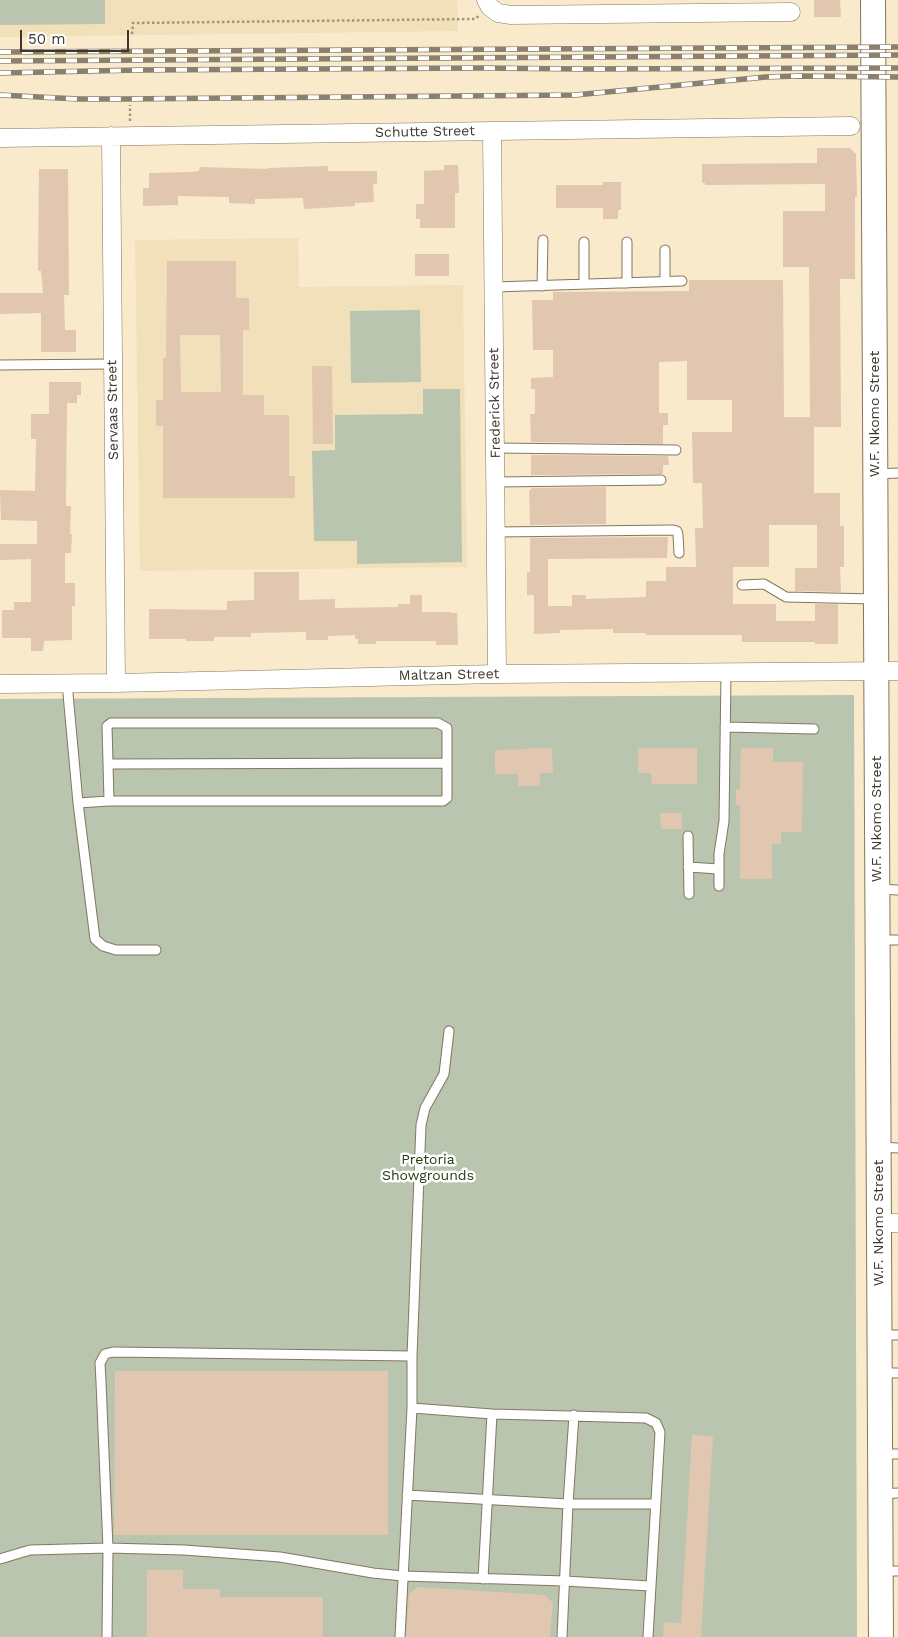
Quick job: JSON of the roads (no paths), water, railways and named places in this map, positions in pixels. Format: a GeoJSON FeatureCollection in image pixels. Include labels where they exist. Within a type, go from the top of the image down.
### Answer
{"type":"FeatureCollection","features":[{"type":"Feature","properties":{"kind":"main road","name":"W.F. Nkomo Street"},"geometry":{"type":"LineString","coordinates":[[873,0],[886,473],[876,599],[887,671],[889,1571],[881,1637]]}},
{"type":"Feature","properties":{"kind":"street"},"geometry":{"type":"LineString","coordinates":[[488,4],[498,13],[511,15],[792,12]]}},
{"type":"Feature","properties":{"kind":"street","name":"Schutte Street"},"geometry":{"type":"LineString","coordinates":[[0,138],[851,126]]}},
{"type":"Feature","properties":{"kind":"street","name":"Frederick Street"},"geometry":{"type":"LineString","coordinates":[[492,131],[497,674]]}},
{"type":"Feature","properties":{"kind":"street","name":"Servaas Street"},"geometry":{"type":"LineString","coordinates":[[111,136],[116,683]]}},
{"type":"Feature","properties":{"kind":"street","name":"Maltzan Street"},"geometry":{"type":"LineString","coordinates":[[0,684],[497,674],[887,671]]}},
{"type":"Feature","properties":{"kind":"lane"},"geometry":{"type":"LineString","coordinates":[[542,286],[543,240]]}},
{"type":"Feature","properties":{"kind":"lane"},"geometry":{"type":"LineString","coordinates":[[584,242],[584,284]]}},
{"type":"Feature","properties":{"kind":"lane"},"geometry":{"type":"LineString","coordinates":[[626,283],[627,242]]}},
{"type":"Feature","properties":{"kind":"lane"},"geometry":{"type":"LineString","coordinates":[[665,250],[666,281]]}},
{"type":"Feature","properties":{"kind":"lane"},"geometry":{"type":"LineString","coordinates":[[494,287],[682,281]]}},
{"type":"Feature","properties":{"kind":"lane"},"geometry":{"type":"LineString","coordinates":[[0,365],[113,364]]}},
{"type":"Feature","properties":{"kind":"lane"},"geometry":{"type":"LineString","coordinates":[[495,448],[676,450]]}},
{"type":"Feature","properties":{"kind":"lane"},"geometry":{"type":"LineString","coordinates":[[496,482],[660,480]]}},
{"type":"Feature","properties":{"kind":"lane"},"geometry":{"type":"LineString","coordinates":[[496,532],[673,530],[677,531],[679,552]]}},
{"type":"Feature","properties":{"kind":"lane"},"geometry":{"type":"LineString","coordinates":[[742,585],[764,584],[786,597],[876,599]]}},
{"type":"Feature","properties":{"kind":"lane"},"geometry":{"type":"LineString","coordinates":[[719,886],[719,854],[724,821],[726,672]]}},
{"type":"Feature","properties":{"kind":"lane"},"geometry":{"type":"LineString","coordinates":[[67,683],[78,803],[95,939],[104,946],[116,950],[156,950]]}},
{"type":"Feature","properties":{"kind":"lane"},"geometry":{"type":"LineString","coordinates":[[78,803],[109,801],[443,801],[447,798],[447,728],[438,723],[111,723],[106,726],[109,801]]}},
{"type":"Feature","properties":{"kind":"lane"},"geometry":{"type":"LineString","coordinates":[[725,727],[814,729]]}},
{"type":"Feature","properties":{"kind":"lane"},"geometry":{"type":"LineString","coordinates":[[108,764],[447,763]]}},
{"type":"Feature","properties":{"kind":"lane"},"geometry":{"type":"LineString","coordinates":[[688,836],[689,894]]}},
{"type":"Feature","properties":{"kind":"lane"},"geometry":{"type":"LineString","coordinates":[[688,867],[719,869]]}},
{"type":"Feature","properties":{"kind":"lane"},"geometry":{"type":"LineString","coordinates":[[400,1637],[412,1408],[412,1356],[421,1126],[425,1108],[444,1074],[449,1031]]}},
{"type":"Feature","properties":{"kind":"lane"},"geometry":{"type":"LineString","coordinates":[[107,1637],[108,1548],[100,1382],[100,1363],[105,1354],[113,1352],[412,1356]]}},
{"type":"Feature","properties":{"kind":"lane"},"geometry":{"type":"LineString","coordinates":[[412,1408],[492,1414],[646,1418],[656,1424],[660,1432],[648,1637]]}},
{"type":"Feature","properties":{"kind":"lane"},"geometry":{"type":"LineString","coordinates":[[482,1579],[492,1414]]}},
{"type":"Feature","properties":{"kind":"lane"},"geometry":{"type":"LineString","coordinates":[[562,1637],[574,1415]]}},
{"type":"Feature","properties":{"kind":"lane"},"geometry":{"type":"LineString","coordinates":[[407,1495],[568,1504],[656,1504]]}},
{"type":"Feature","properties":{"kind":"lane"},"geometry":{"type":"LineString","coordinates":[[0,1559],[30,1550],[108,1548],[184,1550],[280,1557],[373,1573],[403,1576],[565,1581],[650,1586]]}},
{"type":"Feature","properties":{"kind":"railway"},"geometry":{"type":"LineString","coordinates":[[0,52],[898,47]]}},
{"type":"Feature","properties":{"kind":"railway"},"geometry":{"type":"LineString","coordinates":[[0,61],[898,55]]}},
{"type":"Feature","properties":{"kind":"railway"},"geometry":{"type":"LineString","coordinates":[[0,73],[139,70],[481,68],[898,68]]}},
{"type":"Feature","properties":{"kind":"railway"},"geometry":{"type":"LineString","coordinates":[[0,95],[78,99],[575,95],[766,77],[898,77]]}},
{"type":"Feature","properties":{"kind":"park label","name":"Pretoria Showgrounds"},"geometry":{"type":"Point","coordinates":[428,1168]}}]}
